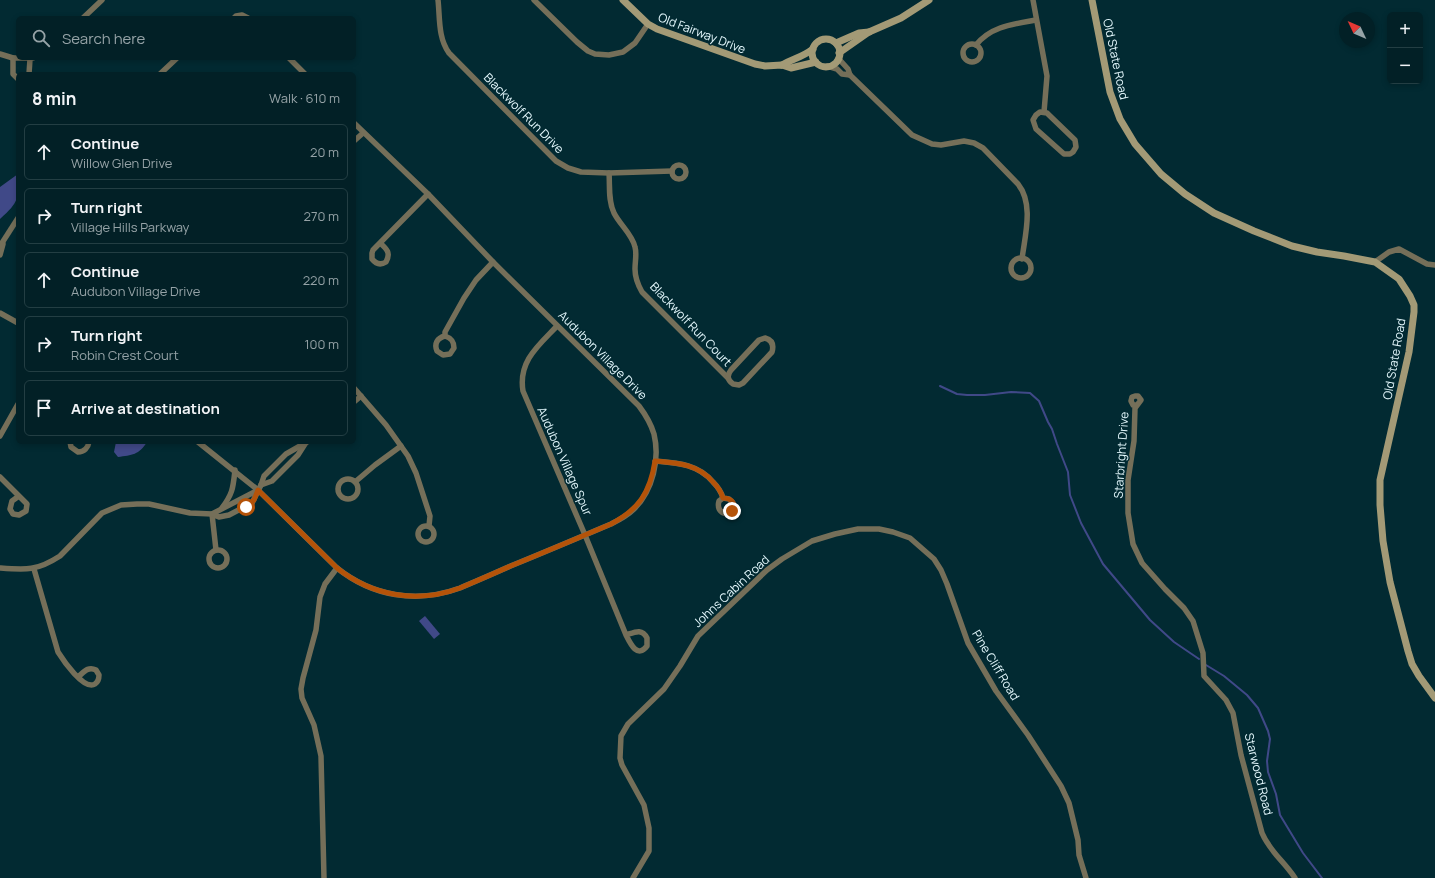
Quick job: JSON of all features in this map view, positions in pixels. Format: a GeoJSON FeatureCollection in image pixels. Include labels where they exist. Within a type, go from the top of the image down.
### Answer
{"type":"FeatureCollection","features":[{"type":"Feature","properties":{"kind":"street"},"geometry":{"type":"LineString","coordinates":[[85,16],[102,0]]}},
{"type":"Feature","properties":{"kind":"street","name":"Blackwolf Run Drive"},"geometry":{"type":"LineString","coordinates":[[438,0],[441,36],[445,48],[454,59],[556,161],[575,171],[609,173],[672,171]]}},
{"type":"Feature","properties":{"kind":"street"},"geometry":{"type":"LineString","coordinates":[[534,0],[582,47],[595,54],[609,56],[623,52],[634,43],[648,24]]}},
{"type":"Feature","properties":{"kind":"street","name":"Old Fairway Drive"},"geometry":{"type":"LineString","coordinates":[[623,0],[648,24],[665,32],[755,64],[765,66],[782,65],[791,68],[816,62]]}},
{"type":"Feature","properties":{"kind":"street"},"geometry":{"type":"LineString","coordinates":[[827,66],[835,63],[839,56],[869,32],[900,18],[928,0]]}},
{"type":"Feature","properties":{"kind":"street"},"geometry":{"type":"LineString","coordinates":[[1033,0],[1047,76],[1044,112]]}},
{"type":"Feature","properties":{"kind":"street","name":"Old State Road"},"geometry":{"type":"LineString","coordinates":[[1092,0],[1110,92],[1120,119],[1135,144],[1161,174],[1185,194],[1214,213],[1254,232],[1298,248],[1375,262],[1399,280],[1414,305],[1409,352],[1380,480],[1380,505],[1383,542],[1390,582],[1408,651],[1412,664],[1435,698]]}},
{"type":"Feature","properties":{"kind":"street"},"geometry":{"type":"LineString","coordinates":[[976,45],[989,33],[1002,27],[1036,20]]}},
{"type":"Feature","properties":{"kind":"street"},"geometry":{"type":"LineString","coordinates":[[836,43],[859,33],[869,32]]}},
{"type":"Feature","properties":{"kind":"street"},"geometry":{"type":"LineString","coordinates":[[836,43],[828,39],[818,41],[812,49],[812,54],[816,62],[823,66],[837,69],[842,74],[850,75]]}},
{"type":"Feature","properties":{"kind":"street"},"geometry":{"type":"LineString","coordinates":[[836,43],[839,56],[848,69],[850,75],[912,135],[932,144],[941,145],[964,141],[974,143],[983,148],[1018,184],[1025,194],[1028,208],[1022,259]]}},
{"type":"Feature","properties":{"kind":"street","name":"Old Fairway Drive"},"geometry":{"type":"LineString","coordinates":[[782,65],[799,58],[812,49]]}},
{"type":"Feature","properties":{"kind":"street"},"geometry":{"type":"LineString","coordinates":[[0,54],[13,58],[13,74],[16,77]]}},
{"type":"Feature","properties":{"kind":"street"},"geometry":{"type":"LineString","coordinates":[[29,72],[32,60]]}},
{"type":"Feature","properties":{"kind":"street"},"geometry":{"type":"LineString","coordinates":[[162,72],[175,60]]}},
{"type":"Feature","properties":{"kind":"street"},"geometry":{"type":"LineString","coordinates":[[291,60],[303,72]]}},
{"type":"Feature","properties":{"kind":"street"},"geometry":{"type":"LineString","coordinates":[[1044,112],[1075,140],[1076,147],[1073,152],[1064,154],[1035,126],[1033,120],[1034,117],[1038,113],[1044,112]]}},
{"type":"Feature","properties":{"kind":"street","name":"Audubon Village Drive"},"geometry":{"type":"LineString","coordinates":[[201,444],[260,487],[337,568],[348,577],[385,594],[399,596],[429,595],[443,593],[459,588],[585,535],[625,517],[649,488],[653,476],[656,444],[648,419],[639,406],[493,262],[428,194],[356,126]]}},
{"type":"Feature","properties":{"kind":"street"},"geometry":{"type":"LineString","coordinates":[[356,139],[363,132]]}},
{"type":"Feature","properties":{"kind":"street","name":"Blackwolf Run Court"},"geometry":{"type":"LineString","coordinates":[[609,173],[610,200],[612,208],[614,214],[634,242],[637,253],[635,270],[642,292],[733,384],[739,385],[743,383],[772,352],[772,343],[768,339],[764,338],[759,340],[731,370],[728,378]]}},
{"type":"Feature","properties":{"kind":"street"},"geometry":{"type":"LineString","coordinates":[[380,243],[388,250],[389,256],[386,262],[380,264],[374,262],[371,256],[373,250],[428,194]]}},
{"type":"Feature","properties":{"kind":"street"},"geometry":{"type":"LineString","coordinates":[[0,255],[1,245],[16,221]]}},
{"type":"Feature","properties":{"kind":"street"},"geometry":{"type":"LineString","coordinates":[[1375,262],[1389,252],[1399,250],[1427,264],[1435,265]]}},
{"type":"Feature","properties":{"kind":"street"},"geometry":{"type":"LineString","coordinates":[[445,336],[445,332],[464,298],[476,280],[493,262]]}},
{"type":"Feature","properties":{"kind":"street"},"geometry":{"type":"LineString","coordinates":[[0,313],[16,322]]}},
{"type":"Feature","properties":{"kind":"street","name":"Audubon Village Spur"},"geometry":{"type":"LineString","coordinates":[[558,326],[524,366],[522,384],[525,399],[585,535],[626,635]]}},
{"type":"Feature","properties":{"kind":"street"},"geometry":{"type":"LineString","coordinates":[[356,390],[386,425],[408,456],[430,516],[429,526]]}},
{"type":"Feature","properties":{"kind":"street"},"geometry":{"type":"LineString","coordinates":[[356,400],[361,396]]}},
{"type":"Feature","properties":{"kind":"street","name":"Starbright Drive"},"geometry":{"type":"LineString","coordinates":[[1137,405],[1135,408],[1134,441],[1128,480],[1128,513],[1133,544],[1142,563],[1184,608],[1193,621],[1203,653],[1204,676]]}},
{"type":"Feature","properties":{"kind":"street"},"geometry":{"type":"LineString","coordinates":[[0,436],[16,408]]}},
{"type":"Feature","properties":{"kind":"street"},"geometry":{"type":"LineString","coordinates":[[70,444],[71,447],[78,452],[81,452],[87,448],[88,444]]}},
{"type":"Feature","properties":{"kind":"street"},"geometry":{"type":"LineString","coordinates":[[0,568],[20,570],[34,569],[60,556],[102,514],[121,505],[149,504],[194,514],[212,514],[219,517],[229,515],[246,507],[254,500],[264,476],[286,454],[303,444]]}},
{"type":"Feature","properties":{"kind":"street"},"geometry":{"type":"LineString","coordinates":[[212,514],[272,481],[298,455],[305,444]]}},
{"type":"Feature","properties":{"kind":"street"},"geometry":{"type":"LineString","coordinates":[[355,482],[401,446]]}},
{"type":"Feature","properties":{"kind":"street"},"geometry":{"type":"LineString","coordinates":[[655,461],[684,464],[700,470],[720,489],[723,498]]}},
{"type":"Feature","properties":{"kind":"street"},"geometry":{"type":"LineString","coordinates":[[222,508],[231,496],[235,470]]}},
{"type":"Feature","properties":{"kind":"street"},"geometry":{"type":"LineString","coordinates":[[0,477],[21,498]]}},
{"type":"Feature","properties":{"kind":"street"},"geometry":{"type":"LineString","coordinates":[[212,514],[216,550]]}},
{"type":"Feature","properties":{"kind":"street","name":"Pine Cliff Road"},"geometry":{"type":"LineString","coordinates":[[812,542],[835,534],[858,529],[879,529],[910,538],[934,559],[947,584],[968,643],[996,690],[1028,735],[1061,786],[1069,803],[1078,840],[1079,855],[1086,878]]}},
{"type":"Feature","properties":{"kind":"street","name":"Johns Cabin Road"},"geometry":{"type":"LineString","coordinates":[[633,878],[649,851],[649,828],[644,805],[622,765],[620,758],[621,736],[628,724],[664,689],[698,636],[767,570],[782,559],[812,542]]}},
{"type":"Feature","properties":{"kind":"street"},"geometry":{"type":"LineString","coordinates":[[324,878],[321,756],[314,725],[302,698],[301,689],[316,630],[320,597],[325,584],[337,568]]}},
{"type":"Feature","properties":{"kind":"street"},"geometry":{"type":"LineString","coordinates":[[34,569],[58,652],[78,677],[87,684],[92,685],[98,682],[99,675],[93,668],[87,669],[78,677]]}},
{"type":"Feature","properties":{"kind":"street","name":"Starwood Road"},"geometry":{"type":"LineString","coordinates":[[1204,676],[1226,700],[1233,713],[1241,755],[1262,832],[1267,844],[1295,878]]}},
{"type":"Feature","properties":{"kind":"water"},"geometry":{"type":"Polygon","coordinates":[[[16,175],[16,199],[11,208],[0,219],[0,187],[16,175]]]}},
{"type":"Feature","properties":{"kind":"water"},"geometry":{"type":"Polygon","coordinates":[[[116,444],[146,444],[141,450],[135,454],[118,457],[114,452],[116,444]]]}},
{"type":"Feature","properties":{"kind":"water"},"geometry":{"type":"Polygon","coordinates":[[[425,616],[440,634],[434,639],[419,621],[425,616]]]}},
{"type":"Feature","properties":{"kind":"waterway"},"geometry":{"type":"LineString","coordinates":[[940,386],[957,394],[967,395],[985,395],[1011,392],[1030,393],[1039,401],[1052,429],[1068,472],[1070,495],[1081,523],[1103,564],[1150,620],[1174,642],[1199,659]]}},
{"type":"Feature","properties":{"kind":"waterway"},"geometry":{"type":"LineString","coordinates":[[1206,665],[1224,676],[1247,695],[1258,708],[1270,739],[1267,761],[1268,772],[1276,794],[1280,815],[1303,853],[1322,878]]}},
{"type":"Feature","properties":{"kind":"route"},"geometry":{"type":"LineString","coordinates":[[246,507],[252,503],[258,490],[348,577],[385,594],[399,596],[429,595],[443,593],[459,588],[625,517],[649,488],[653,476],[655,461],[684,464],[700,470],[720,489],[723,498],[727,498],[732,501],[734,505],[732,511]]}}]}
